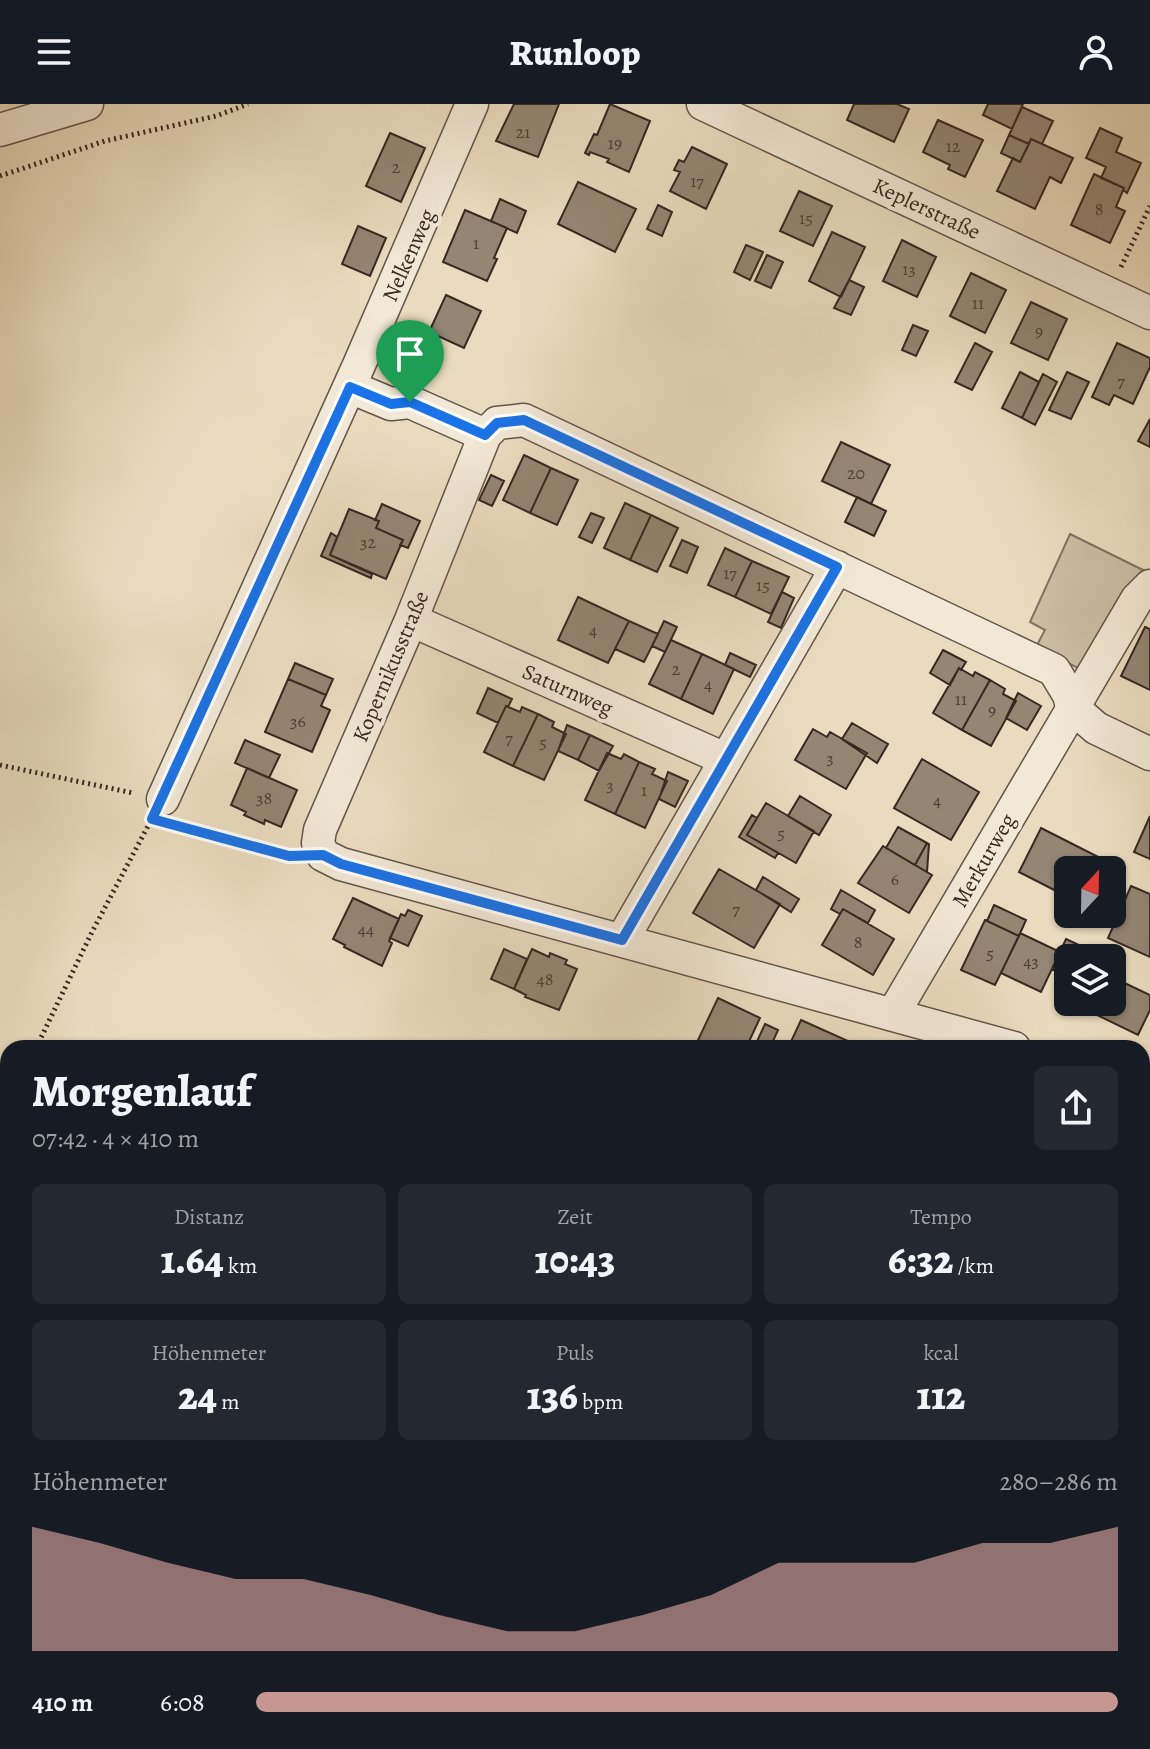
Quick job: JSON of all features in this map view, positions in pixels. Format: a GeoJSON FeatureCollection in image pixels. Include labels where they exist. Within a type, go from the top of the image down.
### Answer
{"type":"FeatureCollection","features":[{"type":"Feature","properties":{"kind":"street"},"geometry":{"type":"LineString","coordinates":[[0,130],[87,104]]}},
{"type":"Feature","properties":{"kind":"street","name":"Nelkenweg"},"geometry":{"type":"LineString","coordinates":[[157,809],[350,387],[472,104]]}},
{"type":"Feature","properties":{"kind":"street","name":"Keplerstraße"},"geometry":{"type":"LineString","coordinates":[[703,104],[1150,313]]}},
{"type":"Feature","properties":{"kind":"street"},"geometry":{"type":"LineString","coordinates":[[350,387],[391,404],[410,402],[485,435],[497,423],[524,420],[1054,670],[1069,695],[1072,707],[1096,728],[1150,754]]}},
{"type":"Feature","properties":{"kind":"street","name":"Kopernikusstraße"},"geometry":{"type":"LineString","coordinates":[[323,855],[318,843],[320,830],[411,620],[485,435]]}},
{"type":"Feature","properties":{"kind":"street"},"geometry":{"type":"LineString","coordinates":[[622,940],[837,567]]}},
{"type":"Feature","properties":{"kind":"street"},"geometry":{"type":"LineString","coordinates":[[1072,707],[1137,599],[1150,586]]}},
{"type":"Feature","properties":{"kind":"street","name":"Saturnweg"},"geometry":{"type":"LineString","coordinates":[[411,620],[725,759]]}},
{"type":"Feature","properties":{"kind":"street","name":"Merkurweg"},"geometry":{"type":"LineString","coordinates":[[893,1014],[1072,707]]}},
{"type":"Feature","properties":{"kind":"street"},"geometry":{"type":"LineString","coordinates":[[323,855],[341,864],[986,1040]]}},
{"type":"Feature","properties":{"kind":"path"},"geometry":{"type":"LineString","coordinates":[[0,176],[105,141],[216,116],[248,104]]}},
{"type":"Feature","properties":{"kind":"path"},"geometry":{"type":"LineString","coordinates":[[1109,294],[1150,206]]}},
{"type":"Feature","properties":{"kind":"path"},"geometry":{"type":"LineString","coordinates":[[0,765],[157,809],[289,856],[323,855]]}},
{"type":"Feature","properties":{"kind":"path"},"geometry":{"type":"LineString","coordinates":[[40,1040],[157,809]]}},
{"type":"Feature","properties":{"kind":"shaded area"},"geometry":{"type":"Polygon","coordinates":[[[1070,534],[1143,570],[1084,671],[1036,647],[1045,630],[1030,622],[1070,534]]]}},
{"type":"Feature","properties":{"kind":"building"},"geometry":{"type":"Polygon","coordinates":[[[514,104],[559,104],[538,157],[496,141],[514,104]]]}},
{"type":"Feature","properties":{"kind":"building"},"geometry":{"type":"Polygon","coordinates":[[[610,104],[650,121],[629,172],[607,162],[609,159],[585,153],[594,134],[597,135],[610,104]]]}},
{"type":"Feature","properties":{"kind":"building"},"geometry":{"type":"Polygon","coordinates":[[[854,104],[897,104],[909,109],[894,142],[847,120],[854,104]]]}},
{"type":"Feature","properties":{"kind":"building"},"geometry":{"type":"Polygon","coordinates":[[[988,104],[1023,104],[1012,129],[983,115],[988,104]]]}},
{"type":"Feature","properties":{"kind":"building"},"geometry":{"type":"Polygon","coordinates":[[[1022,107],[1053,121],[1042,144],[1031,139],[1029,144],[1009,135],[1022,107]]]}},
{"type":"Feature","properties":{"kind":"building"},"geometry":{"type":"Polygon","coordinates":[[[938,120],[983,140],[965,177],[948,169],[950,165],[923,152],[938,120]]]}},
{"type":"Feature","properties":{"kind":"building"},"geometry":{"type":"Polygon","coordinates":[[[1100,128],[1122,138],[1116,152],[1141,163],[1127,193],[1124,188],[1101,178],[1106,167],[1086,158],[1100,128]]]}},
{"type":"Feature","properties":{"kind":"building"},"geometry":{"type":"Polygon","coordinates":[[[390,133],[425,148],[401,202],[366,186],[390,133]]]}},
{"type":"Feature","properties":{"kind":"building"},"geometry":{"type":"Polygon","coordinates":[[[1009,135],[1029,144],[1020,162],[1001,153],[1009,135]]]}},
{"type":"Feature","properties":{"kind":"building"},"geometry":{"type":"Polygon","coordinates":[[[1031,139],[1073,158],[1061,183],[1050,177],[1035,209],[997,191],[1013,158],[1020,162],[1031,139]]]}},
{"type":"Feature","properties":{"kind":"building"},"geometry":{"type":"Polygon","coordinates":[[[692,147],[727,164],[706,209],[670,191],[680,172],[674,170],[679,160],[684,162],[692,147]]]}},
{"type":"Feature","properties":{"kind":"building"},"geometry":{"type":"Polygon","coordinates":[[[1094,174],[1124,188],[1116,207],[1125,211],[1110,243],[1071,225],[1094,174]]]}},
{"type":"Feature","properties":{"kind":"building"},"geometry":{"type":"Polygon","coordinates":[[[578,182],[636,209],[615,252],[558,224],[578,182]]]}},
{"type":"Feature","properties":{"kind":"building"},"geometry":{"type":"Polygon","coordinates":[[[799,191],[832,206],[813,246],[780,231],[799,191]]]}},
{"type":"Feature","properties":{"kind":"building"},"geometry":{"type":"Polygon","coordinates":[[[500,199],[526,211],[517,233],[491,221],[500,199]]]}},
{"type":"Feature","properties":{"kind":"building"},"geometry":{"type":"Polygon","coordinates":[[[658,205],[672,212],[662,236],[647,229],[658,205]]]}},
{"type":"Feature","properties":{"kind":"building"},"geometry":{"type":"Polygon","coordinates":[[[465,210],[507,228],[487,281],[443,262],[465,210]]]}},
{"type":"Feature","properties":{"kind":"building"},"geometry":{"type":"Polygon","coordinates":[[[358,226],[386,238],[370,276],[342,264],[358,226]]]}},
{"type":"Feature","properties":{"kind":"building"},"geometry":{"type":"Polygon","coordinates":[[[832,232],[865,247],[841,297],[809,281],[832,232]]]}},
{"type":"Feature","properties":{"kind":"building"},"geometry":{"type":"Polygon","coordinates":[[[902,240],[936,257],[917,297],[883,281],[902,240]]]}},
{"type":"Feature","properties":{"kind":"building"},"geometry":{"type":"Polygon","coordinates":[[[746,245],[763,252],[750,280],[734,272],[746,245]]]}},
{"type":"Feature","properties":{"kind":"building"},"geometry":{"type":"Polygon","coordinates":[[[767,255],[783,262],[771,288],[755,281],[767,255]]]}},
{"type":"Feature","properties":{"kind":"building"},"geometry":{"type":"Polygon","coordinates":[[[971,273],[1006,290],[985,333],[950,316],[971,273]]]}},
{"type":"Feature","properties":{"kind":"building"},"geometry":{"type":"Polygon","coordinates":[[[849,280],[864,287],[851,315],[834,308],[849,280]]]}},
{"type":"Feature","properties":{"kind":"building"},"geometry":{"type":"Polygon","coordinates":[[[446,295],[481,311],[464,348],[429,332],[446,295]]]}},
{"type":"Feature","properties":{"kind":"building"},"geometry":{"type":"Polygon","coordinates":[[[1031,302],[1067,319],[1048,360],[1011,343],[1031,302]]]}},
{"type":"Feature","properties":{"kind":"building"},"geometry":{"type":"Polygon","coordinates":[[[913,325],[928,331],[916,356],[902,350],[913,325]]]}},
{"type":"Feature","properties":{"kind":"building"},"geometry":{"type":"Polygon","coordinates":[[[975,343],[992,352],[972,390],[955,382],[975,343]]]}},
{"type":"Feature","properties":{"kind":"building"},"geometry":{"type":"Polygon","coordinates":[[[1117,343],[1150,358],[1150,367],[1133,404],[1114,395],[1109,405],[1092,397],[1117,343]]]}},
{"type":"Feature","properties":{"kind":"building"},"geometry":{"type":"Polygon","coordinates":[[[1020,372],[1039,382],[1022,418],[1002,408],[1020,372]]]}},
{"type":"Feature","properties":{"kind":"building"},"geometry":{"type":"Polygon","coordinates":[[[1067,372],[1089,382],[1071,419],[1049,410],[1067,372]]]}},
{"type":"Feature","properties":{"kind":"building"},"geometry":{"type":"Polygon","coordinates":[[[1043,374],[1057,382],[1035,425],[1022,418],[1043,374]]]}},
{"type":"Feature","properties":{"kind":"building"},"geometry":{"type":"Polygon","coordinates":[[[1150,419],[1150,447],[1138,441],[1150,419]]]}},
{"type":"Feature","properties":{"kind":"building"},"geometry":{"type":"Polygon","coordinates":[[[841,442],[890,465],[871,504],[822,481],[841,442]]]}},
{"type":"Feature","properties":{"kind":"building"},"geometry":{"type":"Polygon","coordinates":[[[524,455],[551,468],[530,513],[503,500],[524,455]]]}},
{"type":"Feature","properties":{"kind":"building"},"geometry":{"type":"Polygon","coordinates":[[[551,468],[578,480],[557,525],[530,513],[551,468]]]}},
{"type":"Feature","properties":{"kind":"building"},"geometry":{"type":"Polygon","coordinates":[[[491,475],[504,481],[492,506],[479,500],[491,475]]]}},
{"type":"Feature","properties":{"kind":"building"},"geometry":{"type":"Polygon","coordinates":[[[857,497],[886,511],[874,536],[845,522],[857,497]]]}},
{"type":"Feature","properties":{"kind":"building"},"geometry":{"type":"Polygon","coordinates":[[[625,503],[651,515],[630,560],[604,548],[625,503]]]}},
{"type":"Feature","properties":{"kind":"building"},"geometry":{"type":"Polygon","coordinates":[[[382,504],[420,521],[408,548],[400,545],[403,540],[376,528],[379,521],[375,520],[382,504]]]}},
{"type":"Feature","properties":{"kind":"building"},"geometry":{"type":"Polygon","coordinates":[[[349,509],[379,521],[376,528],[403,540],[386,579],[330,555],[349,509]]]}},
{"type":"Feature","properties":{"kind":"building"},"geometry":{"type":"Polygon","coordinates":[[[591,513],[604,518],[592,543],[579,537],[591,513]]]}},
{"type":"Feature","properties":{"kind":"building"},"geometry":{"type":"Polygon","coordinates":[[[651,515],[678,528],[657,572],[630,560],[651,515]]]}},
{"type":"Feature","properties":{"kind":"building"},"geometry":{"type":"Polygon","coordinates":[[[331,533],[337,537],[330,555],[372,574],[371,578],[321,556],[331,533]]]}},
{"type":"Feature","properties":{"kind":"building"},"geometry":{"type":"Polygon","coordinates":[[[682,540],[698,547],[687,573],[670,566],[682,540]]]}},
{"type":"Feature","properties":{"kind":"building"},"geometry":{"type":"Polygon","coordinates":[[[725,548],[752,561],[735,597],[708,585],[725,548]]]}},
{"type":"Feature","properties":{"kind":"building"},"geometry":{"type":"Polygon","coordinates":[[[752,561],[789,577],[771,614],[735,597],[752,561]]]}},
{"type":"Feature","properties":{"kind":"building"},"geometry":{"type":"Polygon","coordinates":[[[782,592],[794,598],[781,628],[768,622],[782,592]]]}},
{"type":"Feature","properties":{"kind":"building"},"geometry":{"type":"Polygon","coordinates":[[[578,597],[629,621],[608,663],[558,640],[578,597]]]}},
{"type":"Feature","properties":{"kind":"building"},"geometry":{"type":"Polygon","coordinates":[[[629,621],[658,634],[644,662],[615,649],[629,621]]]}},
{"type":"Feature","properties":{"kind":"building"},"geometry":{"type":"Polygon","coordinates":[[[664,621],[677,627],[665,652],[652,646],[664,621]]]}},
{"type":"Feature","properties":{"kind":"building"},"geometry":{"type":"Polygon","coordinates":[[[1145,627],[1150,629],[1150,690],[1121,676],[1145,627]]]}},
{"type":"Feature","properties":{"kind":"building"},"geometry":{"type":"Polygon","coordinates":[[[671,640],[702,654],[681,699],[649,684],[671,640]]]}},
{"type":"Feature","properties":{"kind":"building"},"geometry":{"type":"Polygon","coordinates":[[[943,650],[966,662],[950,685],[930,673],[943,650]]]}},
{"type":"Feature","properties":{"kind":"building"},"geometry":{"type":"Polygon","coordinates":[[[730,653],[756,665],[750,677],[725,665],[730,653]]]}},
{"type":"Feature","properties":{"kind":"building"},"geometry":{"type":"Polygon","coordinates":[[[702,654],[734,669],[713,714],[681,699],[702,654]]]}},
{"type":"Feature","properties":{"kind":"building"},"geometry":{"type":"Polygon","coordinates":[[[295,663],[333,679],[326,695],[288,679],[295,663]]]}},
{"type":"Feature","properties":{"kind":"building"},"geometry":{"type":"Polygon","coordinates":[[[959,668],[973,676],[975,672],[990,680],[962,730],[933,713],[959,668]]]}},
{"type":"Feature","properties":{"kind":"building"},"geometry":{"type":"Polygon","coordinates":[[[288,679],[326,695],[321,706],[330,710],[312,752],[265,732],[288,679]]]}},
{"type":"Feature","properties":{"kind":"building"},"geometry":{"type":"Polygon","coordinates":[[[990,680],[1005,689],[1003,694],[1016,701],[991,746],[962,730],[990,680]]]}},
{"type":"Feature","properties":{"kind":"building"},"geometry":{"type":"Polygon","coordinates":[[[488,688],[512,699],[498,723],[477,713],[488,688]]]}},
{"type":"Feature","properties":{"kind":"building"},"geometry":{"type":"Polygon","coordinates":[[[1018,693],[1041,706],[1027,730],[1006,718],[1018,693]]]}},
{"type":"Feature","properties":{"kind":"building"},"geometry":{"type":"Polygon","coordinates":[[[506,706],[520,712],[522,707],[538,714],[513,766],[484,752],[506,706]]]}},
{"type":"Feature","properties":{"kind":"building"},"geometry":{"type":"Polygon","coordinates":[[[538,714],[554,722],[552,727],[566,734],[544,780],[513,766],[538,714]]]}},
{"type":"Feature","properties":{"kind":"building"},"geometry":{"type":"Polygon","coordinates":[[[852,723],[888,744],[877,763],[842,739],[852,723]]]}},
{"type":"Feature","properties":{"kind":"building"},"geometry":{"type":"Polygon","coordinates":[[[567,725],[590,735],[578,760],[558,751],[567,725]]]}},
{"type":"Feature","properties":{"kind":"building"},"geometry":{"type":"Polygon","coordinates":[[[813,729],[827,737],[830,732],[867,753],[846,789],[795,760],[813,729]]]}},
{"type":"Feature","properties":{"kind":"building"},"geometry":{"type":"Polygon","coordinates":[[[590,735],[613,746],[599,771],[578,760],[590,735]]]}},
{"type":"Feature","properties":{"kind":"building"},"geometry":{"type":"Polygon","coordinates":[[[245,740],[280,755],[269,778],[235,763],[245,740]]]}},
{"type":"Feature","properties":{"kind":"building"},"geometry":{"type":"Polygon","coordinates":[[[607,753],[621,759],[624,754],[639,762],[615,814],[585,800],[607,753]]]}},
{"type":"Feature","properties":{"kind":"building"},"geometry":{"type":"Polygon","coordinates":[[[922,759],[979,792],[951,840],[894,808],[922,759]]]}},
{"type":"Feature","properties":{"kind":"building"},"geometry":{"type":"Polygon","coordinates":[[[639,762],[655,769],[652,774],[667,781],[645,828],[615,814],[639,762]]]}},
{"type":"Feature","properties":{"kind":"building"},"geometry":{"type":"Polygon","coordinates":[[[247,768],[297,790],[281,827],[265,820],[264,824],[231,805],[247,768]]]}},
{"type":"Feature","properties":{"kind":"building"},"geometry":{"type":"Polygon","coordinates":[[[668,772],[688,781],[675,807],[659,799],[668,772]]]}},
{"type":"Feature","properties":{"kind":"building"},"geometry":{"type":"Polygon","coordinates":[[[800,796],[831,815],[819,835],[788,816],[800,796]]]}},
{"type":"Feature","properties":{"kind":"building"},"geometry":{"type":"Polygon","coordinates":[[[766,803],[814,831],[796,863],[747,835],[766,803]]]}},
{"type":"Feature","properties":{"kind":"building"},"geometry":{"type":"Polygon","coordinates":[[[752,815],[757,818],[747,835],[778,853],[775,858],[739,837],[752,815]]]}},
{"type":"Feature","properties":{"kind":"building"},"geometry":{"type":"Polygon","coordinates":[[[1150,816],[1150,859],[1134,852],[1150,816]]]}},
{"type":"Feature","properties":{"kind":"building"},"geometry":{"type":"Polygon","coordinates":[[[898,827],[927,843],[915,865],[886,848],[898,827]]]}},
{"type":"Feature","properties":{"kind":"building"},"geometry":{"type":"Polygon","coordinates":[[[1041,828],[1096,856],[1054,856],[1054,890],[1019,872],[1041,828]]]}},
{"type":"Feature","properties":{"kind":"building"},"geometry":{"type":"Polygon","coordinates":[[[929,844],[927,872],[915,865],[929,844]]]}},
{"type":"Feature","properties":{"kind":"building"},"geometry":{"type":"Polygon","coordinates":[[[883,846],[932,875],[909,913],[858,883],[883,846]]]}},
{"type":"Feature","properties":{"kind":"building"},"geometry":{"type":"Polygon","coordinates":[[[719,869],[780,904],[754,948],[693,913],[719,869]]]}},
{"type":"Feature","properties":{"kind":"building"},"geometry":{"type":"Polygon","coordinates":[[[763,877],[799,899],[791,912],[756,890],[763,877]]]}},
{"type":"Feature","properties":{"kind":"building"},"geometry":{"type":"Polygon","coordinates":[[[1131,886],[1150,894],[1150,957],[1108,938],[1112,928],[1126,928],[1126,897],[1131,886]]]}},
{"type":"Feature","properties":{"kind":"building"},"geometry":{"type":"Polygon","coordinates":[[[841,890],[875,910],[868,923],[843,909],[840,914],[831,909],[841,890]]]}},
{"type":"Feature","properties":{"kind":"building"},"geometry":{"type":"Polygon","coordinates":[[[353,898],[399,919],[382,966],[333,939],[353,898]]]}},
{"type":"Feature","properties":{"kind":"building"},"geometry":{"type":"Polygon","coordinates":[[[994,905],[1026,920],[1019,936],[987,921],[994,905]]]}},
{"type":"Feature","properties":{"kind":"building"},"geometry":{"type":"Polygon","coordinates":[[[843,909],[894,939],[873,975],[822,945],[843,909]]]}},
{"type":"Feature","properties":{"kind":"building"},"geometry":{"type":"Polygon","coordinates":[[[408,910],[422,916],[408,946],[390,938],[401,914],[405,916],[408,910]]]}},
{"type":"Feature","properties":{"kind":"building"},"geometry":{"type":"Polygon","coordinates":[[[985,920],[1019,936],[995,985],[961,970],[985,920]]]}},
{"type":"Feature","properties":{"kind":"building"},"geometry":{"type":"Polygon","coordinates":[[[1020,933],[1054,949],[1054,965],[1041,992],[1001,973],[1020,933]]]}},
{"type":"Feature","properties":{"kind":"building"},"geometry":{"type":"Polygon","coordinates":[[[504,949],[527,959],[514,989],[491,979],[504,949]]]}},
{"type":"Feature","properties":{"kind":"building"},"geometry":{"type":"Polygon","coordinates":[[[532,949],[549,957],[550,953],[567,960],[565,964],[577,969],[559,1010],[525,997],[514,989],[532,949]]]}},
{"type":"Feature","properties":{"kind":"building"},"geometry":{"type":"Polygon","coordinates":[[[1126,984],[1150,995],[1150,1010],[1138,1035],[1099,1016],[1126,1016],[1126,984]]]}},
{"type":"Feature","properties":{"kind":"building"},"geometry":{"type":"Polygon","coordinates":[[[718,998],[760,1018],[750,1040],[698,1040],[718,998]]]}},
{"type":"Feature","properties":{"kind":"building"},"geometry":{"type":"Polygon","coordinates":[[[801,1020],[846,1040],[792,1040],[801,1020]]]}},
{"type":"Feature","properties":{"kind":"building"},"geometry":{"type":"Polygon","coordinates":[[[765,1024],[778,1030],[774,1040],[758,1040],[765,1024]]]}},
{"type":"Feature","properties":{"kind":"route"},"geometry":{"type":"LineString","coordinates":[[350,387],[391,404],[410,402],[485,435],[497,423],[524,420],[837,567],[622,940],[341,864],[323,855],[289,856],[152,819],[350,387]]}}]}
